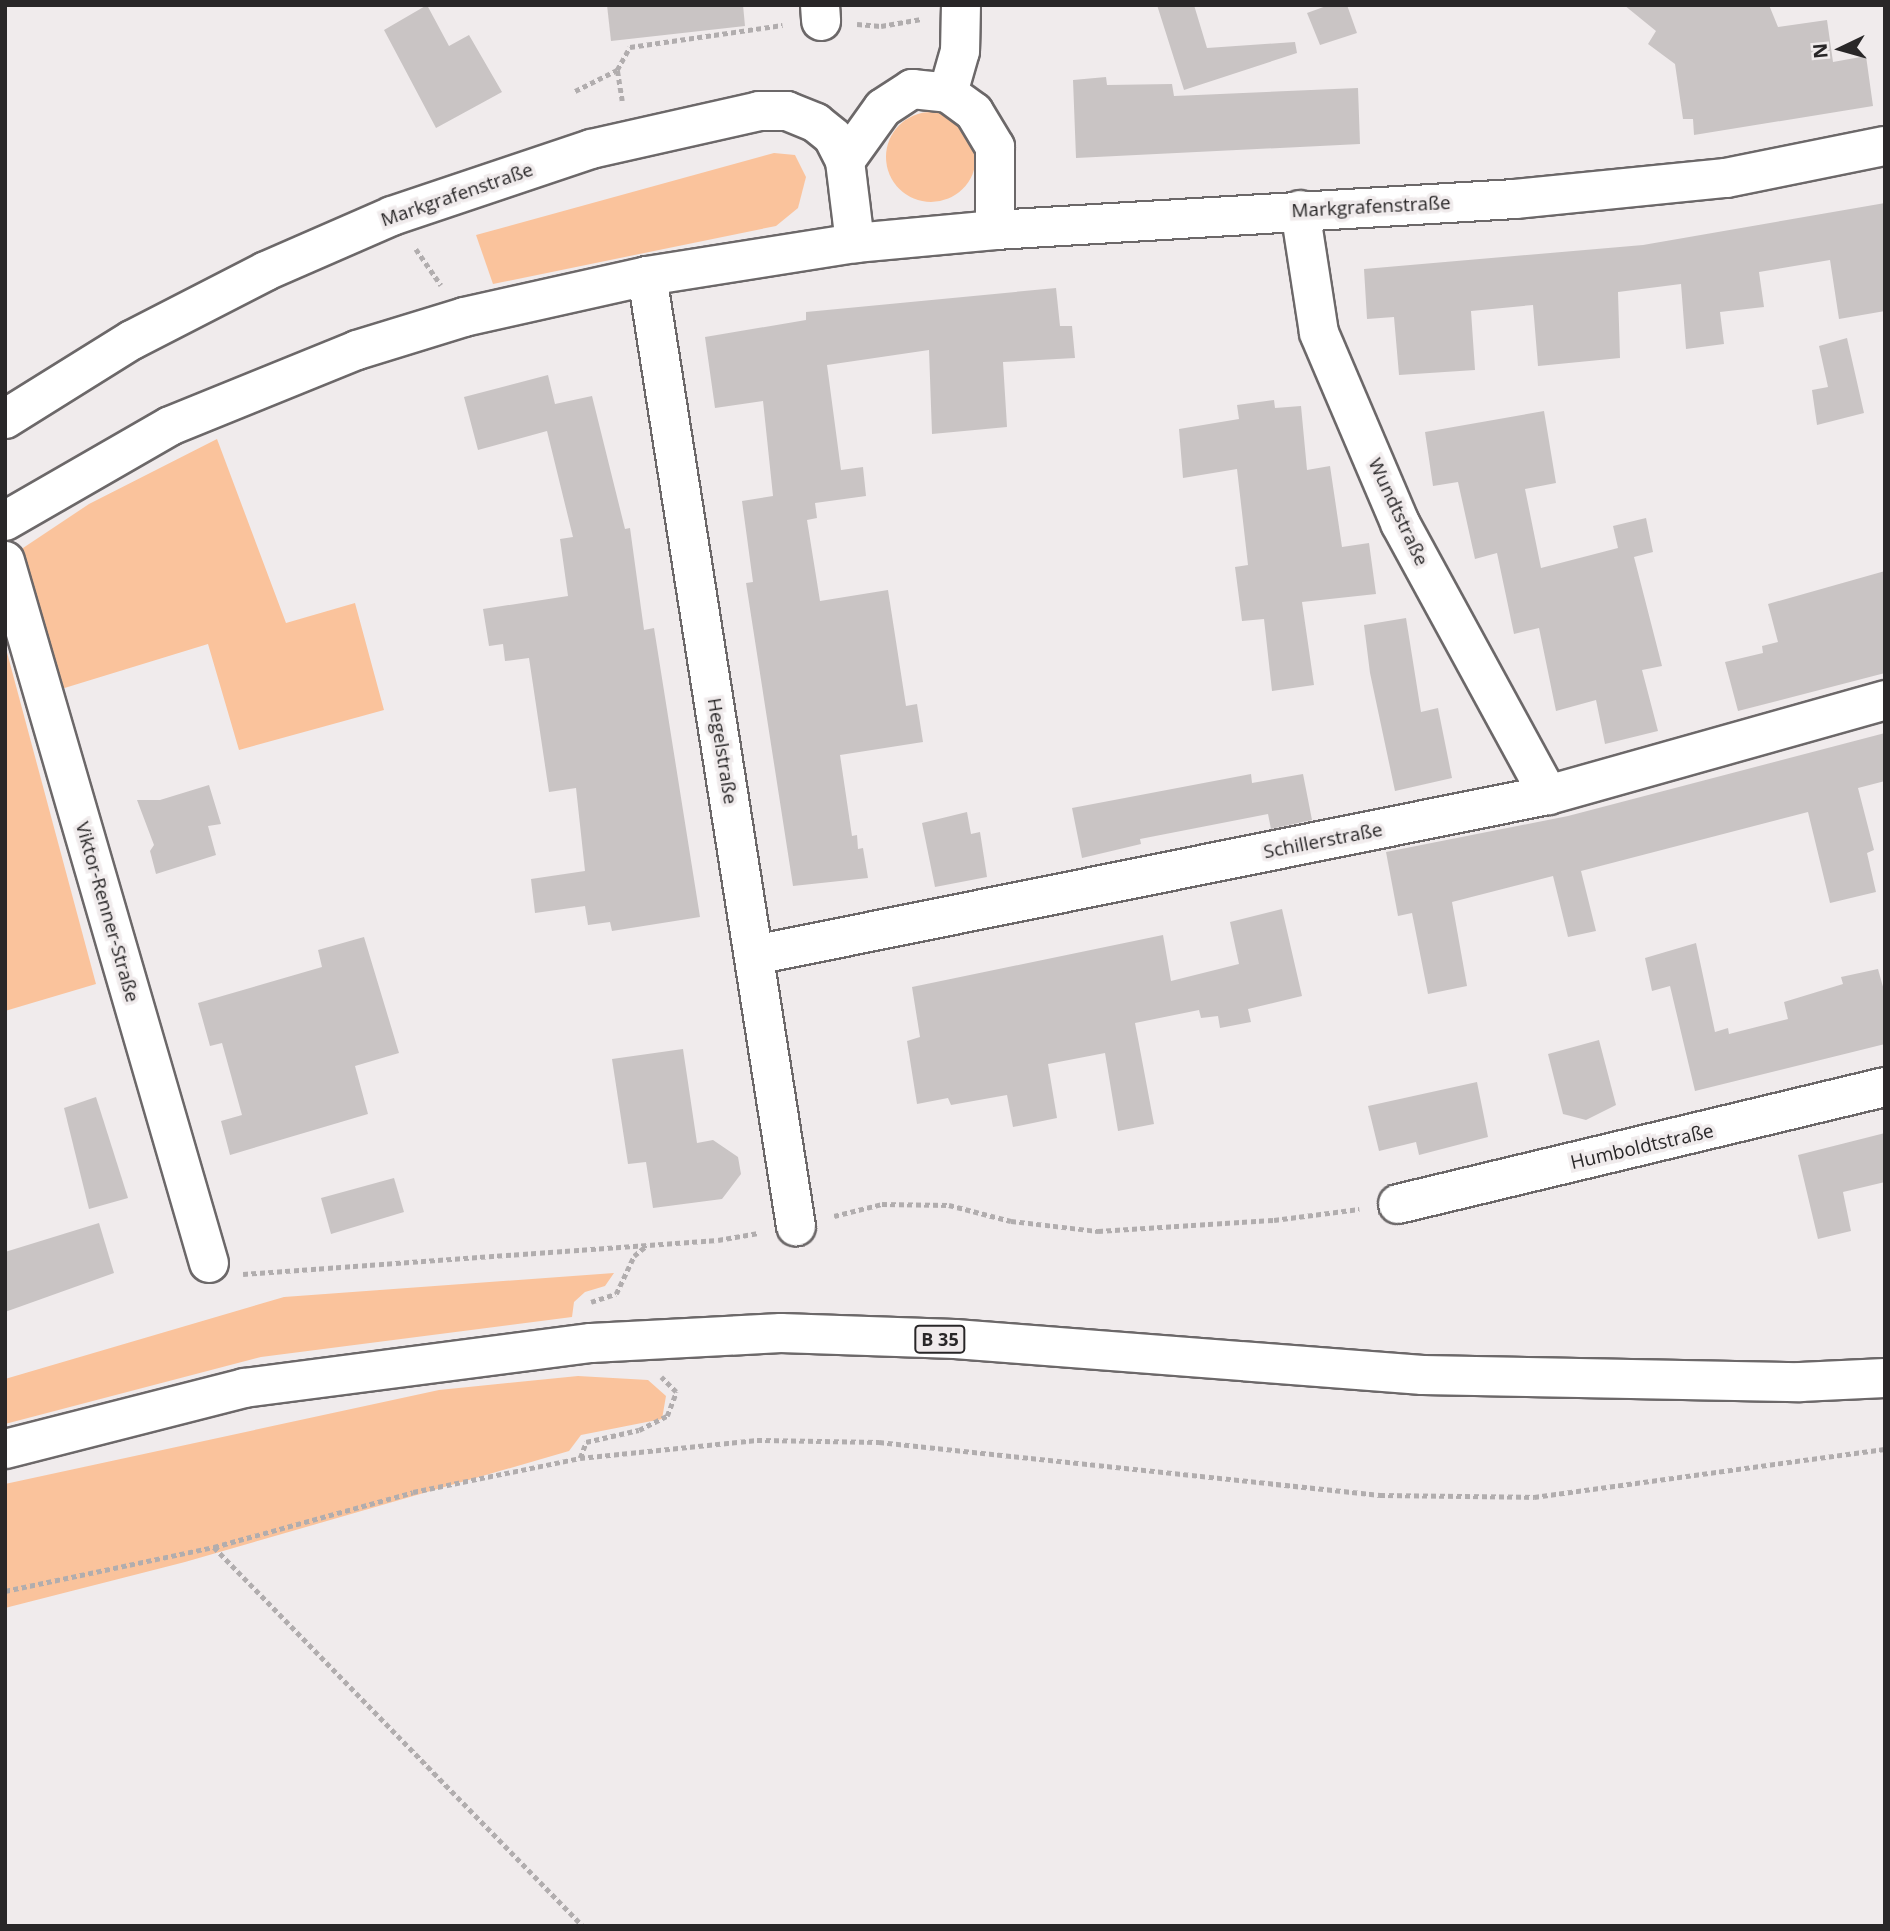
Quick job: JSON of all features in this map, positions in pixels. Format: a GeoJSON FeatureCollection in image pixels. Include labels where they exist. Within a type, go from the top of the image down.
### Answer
{"type":"FeatureCollection","features":[{"type":"Feature","properties":{"kind":"street"},"geometry":{"type":"LineString","coordinates":[[948,93],[960,51],[962,9]]}},
{"type":"Feature","properties":{"kind":"street"},"geometry":{"type":"LineString","coordinates":[[845,160],[883,108],[902,95],[912,89],[948,93],[974,112],[995,147],[995,230]]}},
{"type":"Feature","properties":{"kind":"street","name":"Markgrafenstraße"},"geometry":{"type":"LineString","coordinates":[[5,419],[132,340],[266,271],[392,216],[628,140],[758,111],[787,111],[816,123],[833,137],[845,160],[855,243]]}},
{"type":"Feature","properties":{"kind":"street","name":"Markgrafenstraße"},"geometry":{"type":"LineString","coordinates":[[5,520],[170,426],[357,350],[464,317],[647,276],[855,243],[995,230],[1515,199],[1726,178],[1885,146]]}},
{"type":"Feature","properties":{"kind":"street","name":"Wundtstraße"},"geometry":{"type":"LineString","coordinates":[[1300,210],[1319,333],[1330,359],[1400,523],[1548,795]]}},
{"type":"Feature","properties":{"kind":"street","name":"Hegelstraße"},"geometry":{"type":"LineString","coordinates":[[647,276],[796,1226]]}},
{"type":"Feature","properties":{"kind":"street","name":"Viktor-Renner-Straße"},"geometry":{"type":"LineString","coordinates":[[5,561],[209,1264]]}},
{"type":"Feature","properties":{"kind":"street","name":"Schillerstraße"},"geometry":{"type":"LineString","coordinates":[[755,956],[1548,795],[1885,700]]}},
{"type":"Feature","properties":{"kind":"street","name":"Humboldtstraße"},"geometry":{"type":"LineString","coordinates":[[1398,1204],[1885,1087]]}},
{"type":"Feature","properties":{"kind":"street","name":"B 35"},"geometry":{"type":"LineString","coordinates":[[5,1450],[244,1388],[591,1343],[781,1333],[1075,1347],[1423,1374],[1800,1382],[1885,1378]]}},
{"type":"Feature","properties":{"kind":"path"},"geometry":{"type":"LineString","coordinates":[[575,91],[617,70],[631,47],[820,13],[881,26],[962,9]]}},
{"type":"Feature","properties":{"kind":"path"},"geometry":{"type":"LineString","coordinates":[[617,70],[628,140]]}},
{"type":"Feature","properties":{"kind":"path"},"geometry":{"type":"LineString","coordinates":[[392,216],[464,317]]}},
{"type":"Feature","properties":{"kind":"path"},"geometry":{"type":"LineString","coordinates":[[209,1264],[220,1275],[718,1240],[796,1226],[882,1204],[948,1205],[1011,1222],[1098,1231],[1274,1220],[1398,1204]]}},
{"type":"Feature","properties":{"kind":"path"},"geometry":{"type":"LineString","coordinates":[[5,1591],[214,1547],[413,1492],[580,1458],[757,1440],[879,1442],[1418,1496],[1534,1497],[1885,1449]]}},
{"type":"Feature","properties":{"kind":"path"},"geometry":{"type":"LineString","coordinates":[[214,1547],[583,1926]]}},
{"type":"Feature","properties":{"kind":"shaded area"},"geometry":{"type":"Polygon","coordinates":[[[931,112],[948,115],[963,125],[973,140],[976,157],[973,174],[963,189],[948,199],[931,202],[914,199],[899,189],[889,174],[886,157],[889,140],[899,125],[914,115],[931,112]]]}},
{"type":"Feature","properties":{"kind":"shaded area"},"geometry":{"type":"Polygon","coordinates":[[[774,153],[795,155],[806,177],[798,208],[776,226],[493,284],[476,235],[774,153]]]}},
{"type":"Feature","properties":{"kind":"shaded area"},"geometry":{"type":"Polygon","coordinates":[[[217,439],[286,623],[355,603],[384,710],[239,750],[208,644],[58,690],[17,552],[89,504],[217,439]]]}},
{"type":"Feature","properties":{"kind":"shaded area"},"geometry":{"type":"Polygon","coordinates":[[[5,645],[96,984],[5,1011],[5,645]]]}},
{"type":"Feature","properties":{"kind":"shaded area"},"geometry":{"type":"Polygon","coordinates":[[[614,1273],[605,1286],[585,1292],[574,1302],[572,1317],[261,1357],[5,1424],[5,1379],[284,1297],[614,1273]]]}},
{"type":"Feature","properties":{"kind":"shaded area"},"geometry":{"type":"Polygon","coordinates":[[[578,1376],[648,1380],[666,1396],[662,1419],[581,1435],[569,1451],[185,1562],[5,1608],[5,1484],[439,1390],[578,1376]]]}},
{"type":"Feature","properties":{"kind":"building"},"geometry":{"type":"Polygon","coordinates":[[[427,5],[449,46],[469,35],[502,92],[436,128],[384,30],[427,5]]]}},
{"type":"Feature","properties":{"kind":"building"},"geometry":{"type":"Polygon","coordinates":[[[607,5],[743,5],[745,26],[611,41],[607,5]]]}},
{"type":"Feature","properties":{"kind":"building"},"geometry":{"type":"Polygon","coordinates":[[[1157,5],[1194,5],[1207,48],[1295,42],[1297,53],[1184,90],[1157,5]]]}},
{"type":"Feature","properties":{"kind":"building"},"geometry":{"type":"Polygon","coordinates":[[[1329,5],[1347,5],[1357,33],[1320,45],[1307,13],[1329,5]]]}},
{"type":"Feature","properties":{"kind":"building"},"geometry":{"type":"Polygon","coordinates":[[[1624,5],[1769,5],[1778,27],[1827,20],[1833,62],[1866,56],[1873,106],[1694,135],[1693,119],[1683,119],[1675,64],[1648,44],[1656,31],[1624,5]]]}},
{"type":"Feature","properties":{"kind":"building"},"geometry":{"type":"Polygon","coordinates":[[[1106,77],[1107,85],[1172,84],[1174,96],[1358,88],[1360,144],[1076,158],[1073,80],[1106,77]]]}},
{"type":"Feature","properties":{"kind":"building"},"geometry":{"type":"Polygon","coordinates":[[[1885,203],[1885,311],[1839,319],[1830,260],[1759,272],[1764,307],[1720,312],[1724,344],[1686,349],[1681,284],[1618,292],[1620,358],[1538,366],[1533,305],[1471,311],[1475,370],[1399,375],[1394,317],[1367,319],[1364,269],[1643,245],[1885,203]]]}},
{"type":"Feature","properties":{"kind":"building"},"geometry":{"type":"Polygon","coordinates":[[[1056,288],[1060,326],[1072,326],[1075,358],[1003,362],[1007,427],[932,434],[929,350],[827,365],[841,470],[863,467],[866,496],[815,503],[817,518],[807,520],[820,601],[888,590],[906,706],[917,704],[923,742],[840,755],[852,836],[857,835],[858,849],[863,848],[868,878],[793,886],[746,583],[753,582],[742,501],[773,496],[763,401],[715,408],[705,337],[806,320],[806,312],[1056,288]]]}},
{"type":"Feature","properties":{"kind":"building"},"geometry":{"type":"Polygon","coordinates":[[[1847,338],[1864,413],[1817,425],[1812,390],[1828,387],[1819,346],[1847,338]]]}},
{"type":"Feature","properties":{"kind":"building"},"geometry":{"type":"Polygon","coordinates":[[[548,375],[555,404],[592,396],[625,529],[630,528],[644,630],[654,628],[700,917],[612,931],[610,922],[588,925],[585,906],[535,913],[531,879],[585,871],[576,788],[549,792],[529,658],[505,661],[503,644],[489,646],[483,609],[568,596],[560,539],[573,537],[547,431],[478,450],[464,397],[548,375]]]}},
{"type":"Feature","properties":{"kind":"building"},"geometry":{"type":"Polygon","coordinates":[[[1274,400],[1275,408],[1301,406],[1307,470],[1330,466],[1342,547],[1369,543],[1376,594],[1302,602],[1314,685],[1272,691],[1264,619],[1242,621],[1235,567],[1248,565],[1237,469],[1183,478],[1179,429],[1239,419],[1237,405],[1274,400]]]}},
{"type":"Feature","properties":{"kind":"building"},"geometry":{"type":"Polygon","coordinates":[[[1544,411],[1556,483],[1525,489],[1541,568],[1618,548],[1613,526],[1646,518],[1653,552],[1634,557],[1662,666],[1642,670],[1658,731],[1605,744],[1596,700],[1556,711],[1539,628],[1514,634],[1497,553],[1475,559],[1458,482],[1433,486],[1425,432],[1544,411]]]}},
{"type":"Feature","properties":{"kind":"building"},"geometry":{"type":"Polygon","coordinates":[[[1885,571],[1885,673],[1738,711],[1725,662],[1763,653],[1762,646],[1778,642],[1768,604],[1885,571]]]}},
{"type":"Feature","properties":{"kind":"building"},"geometry":{"type":"Polygon","coordinates":[[[1406,618],[1421,712],[1438,708],[1452,778],[1395,791],[1370,673],[1364,625],[1406,618]]]}},
{"type":"Feature","properties":{"kind":"building"},"geometry":{"type":"Polygon","coordinates":[[[1885,733],[1885,781],[1858,788],[1874,850],[1867,853],[1876,892],[1830,903],[1808,812],[1581,871],[1596,931],[1568,937],[1553,876],[1452,902],[1467,986],[1428,994],[1412,913],[1398,916],[1386,852],[1568,816],[1885,733]]]}},
{"type":"Feature","properties":{"kind":"building"},"geometry":{"type":"Polygon","coordinates":[[[1251,774],[1252,783],[1303,774],[1312,820],[1271,829],[1268,814],[1140,839],[1141,844],[1082,858],[1072,808],[1251,774]]]}},
{"type":"Feature","properties":{"kind":"building"},"geometry":{"type":"Polygon","coordinates":[[[209,785],[221,824],[208,826],[216,855],[156,874],[150,851],[154,845],[137,800],[160,800],[209,785]]]}},
{"type":"Feature","properties":{"kind":"building"},"geometry":{"type":"Polygon","coordinates":[[[967,812],[971,834],[980,832],[987,877],[935,887],[922,823],[967,812]]]}},
{"type":"Feature","properties":{"kind":"building"},"geometry":{"type":"Polygon","coordinates":[[[1282,909],[1302,996],[1248,1009],[1251,1022],[1220,1028],[1218,1016],[1201,1018],[1199,1010],[1135,1023],[1154,1124],[1118,1131],[1105,1053],[1048,1064],[1057,1118],[1013,1127],[1007,1095],[951,1105],[948,1098],[917,1104],[907,1041],[920,1037],[912,987],[1163,935],[1171,981],[1239,964],[1230,922],[1282,909]]]}},
{"type":"Feature","properties":{"kind":"building"},"geometry":{"type":"Polygon","coordinates":[[[364,937],[399,1053],[355,1066],[368,1114],[230,1155],[221,1121],[242,1115],[222,1043],[210,1046],[198,1003],[322,967],[318,950],[364,937]]]}},
{"type":"Feature","properties":{"kind":"building"},"geometry":{"type":"Polygon","coordinates":[[[1696,943],[1715,1032],[1728,1028],[1729,1034],[1788,1019],[1784,1002],[1843,984],[1841,977],[1878,969],[1885,994],[1885,1044],[1695,1091],[1670,986],[1652,991],[1645,958],[1696,943]]]}},
{"type":"Feature","properties":{"kind":"building"},"geometry":{"type":"Polygon","coordinates":[[[1599,1040],[1616,1105],[1586,1120],[1563,1114],[1548,1054],[1599,1040]]]}},
{"type":"Feature","properties":{"kind":"building"},"geometry":{"type":"Polygon","coordinates":[[[683,1049],[697,1143],[713,1140],[738,1157],[741,1174],[722,1199],[653,1208],[646,1162],[628,1164],[612,1059],[683,1049]]]}},
{"type":"Feature","properties":{"kind":"building"},"geometry":{"type":"Polygon","coordinates":[[[1477,1082],[1488,1137],[1419,1155],[1416,1142],[1379,1151],[1368,1106],[1477,1082]]]}},
{"type":"Feature","properties":{"kind":"building"},"geometry":{"type":"Polygon","coordinates":[[[96,1097],[128,1198],[89,1209],[64,1108],[96,1097]]]}},
{"type":"Feature","properties":{"kind":"building"},"geometry":{"type":"Polygon","coordinates":[[[1885,1133],[1885,1182],[1843,1192],[1851,1231],[1818,1239],[1798,1155],[1885,1133]]]}},
{"type":"Feature","properties":{"kind":"building"},"geometry":{"type":"Polygon","coordinates":[[[394,1178],[404,1212],[331,1234],[321,1198],[394,1178]]]}},
{"type":"Feature","properties":{"kind":"building"},"geometry":{"type":"Polygon","coordinates":[[[99,1223],[114,1273],[5,1312],[5,1252],[99,1223]]]}}]}
